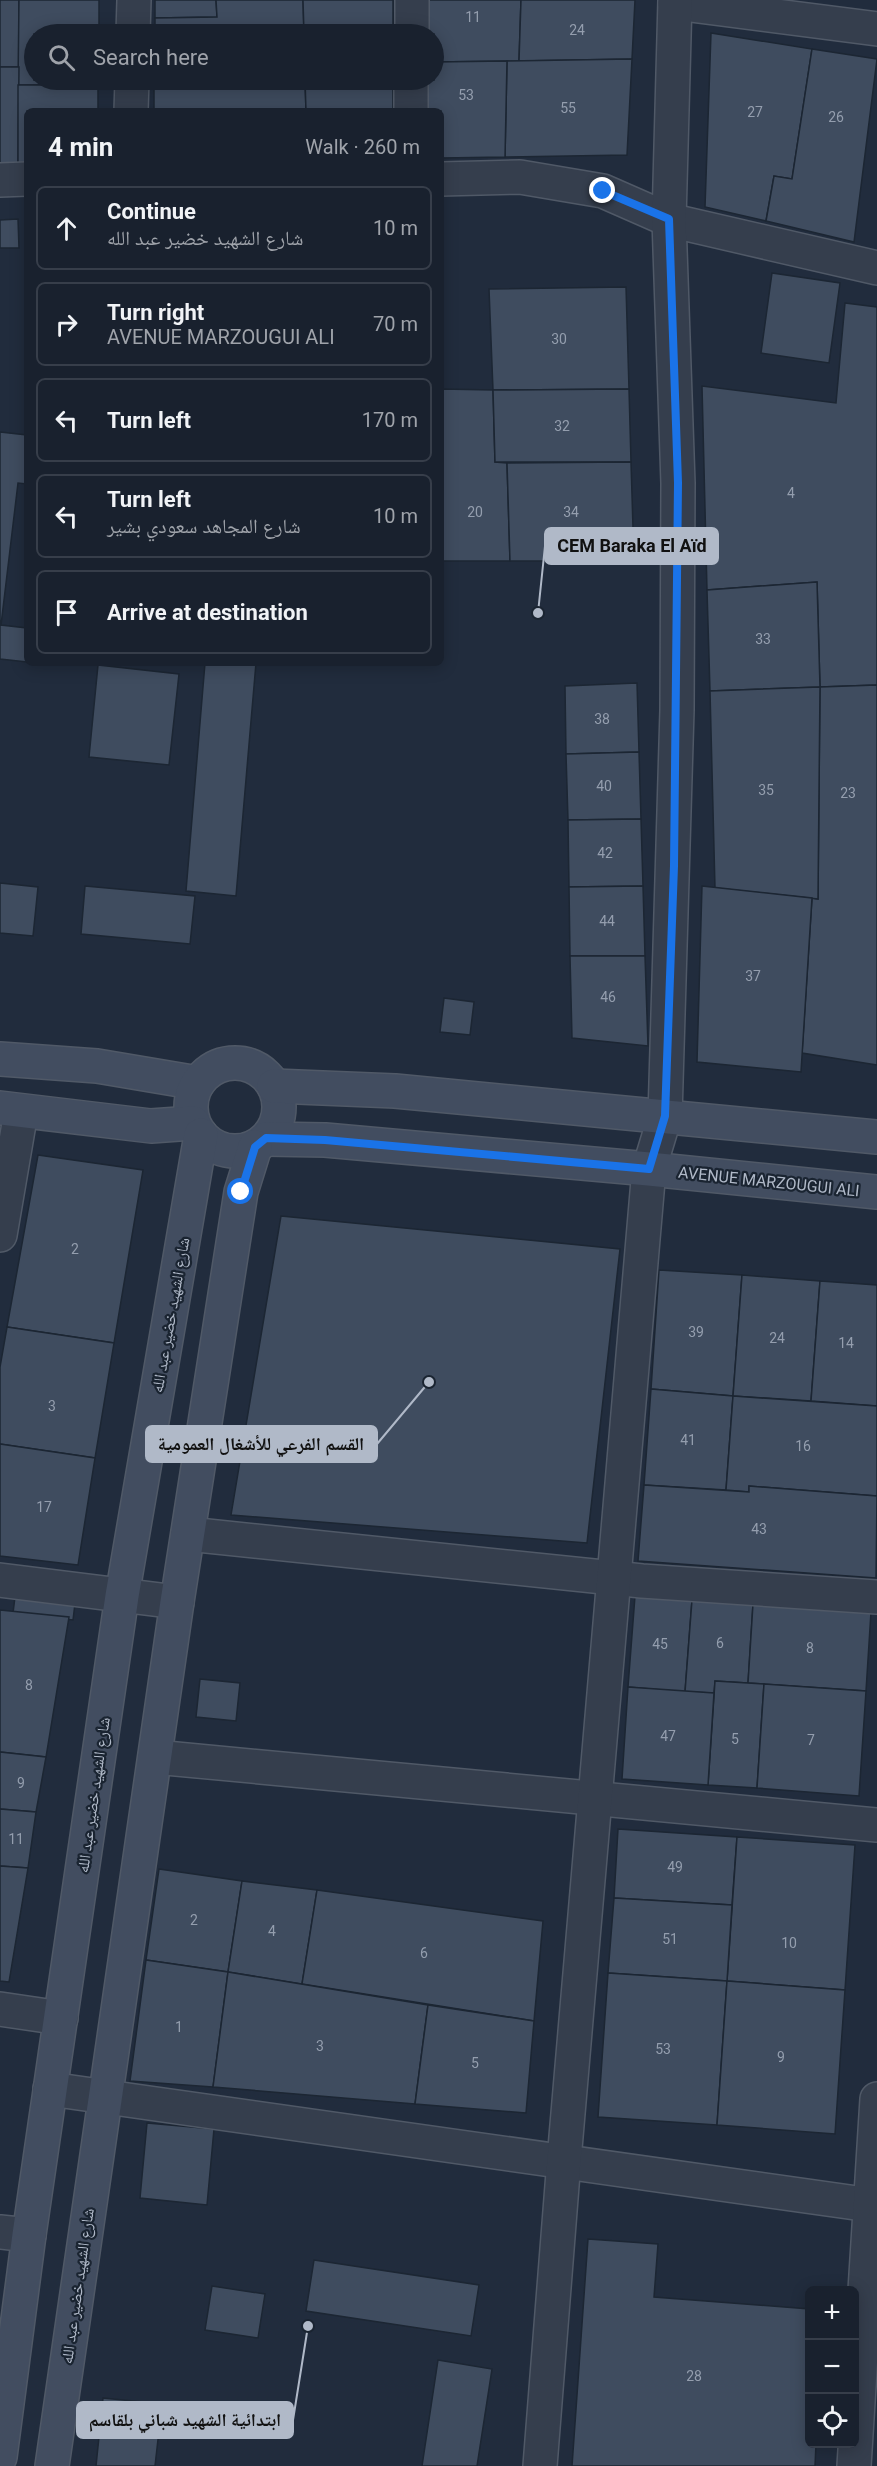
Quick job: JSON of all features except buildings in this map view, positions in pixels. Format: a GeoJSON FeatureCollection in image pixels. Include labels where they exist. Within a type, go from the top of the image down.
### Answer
{"type":"FeatureCollection","features":[{"type":"Feature","properties":{"kind":"main road"},"geometry":{"type":"LineString","coordinates":[[0,1059],[98,1066],[198,1083]]}},
{"type":"Feature","properties":{"kind":"main road"},"geometry":{"type":"LineString","coordinates":[[237,1062],[252,1066],[265,1074],[274,1086],[279,1100],[279,1114],[274,1127],[260,1143],[241,1151],[226,1151],[212,1145],[197,1129],[192,1095],[198,1083],[208,1072],[222,1065],[237,1062]]}},
{"type":"Feature","properties":{"kind":"main road"},"geometry":{"type":"LineString","coordinates":[[274,1086],[395,1091],[877,1137]]}},
{"type":"Feature","properties":{"kind":"main road"},"geometry":{"type":"LineString","coordinates":[[11,1110],[197,1129]]}},
{"type":"Feature","properties":{"kind":"main road","name":"شارع الشهيد خضير عبد الله"},"geometry":{"type":"LineString","coordinates":[[0,2457],[14,2234],[50,2089],[122,1596],[197,1129]]}},
{"type":"Feature","properties":{"kind":"main road","name":"AVENUE MARZOUGUI ALI"},"geometry":{"type":"LineString","coordinates":[[260,1143],[337,1141],[877,1192]]}},
{"type":"Feature","properties":{"kind":"main road","name":"شارع الشهيد خضير عبد الله"},"geometry":{"type":"LineString","coordinates":[[51,2466],[177,1602],[241,1192],[260,1143]]}},
{"type":"Feature","properties":{"kind":"street"},"geometry":{"type":"LineString","coordinates":[[133,24],[134,0]]}},
{"type":"Feature","properties":{"kind":"street"},"geometry":{"type":"LineString","coordinates":[[412,0],[412,24]]}},
{"type":"Feature","properties":{"kind":"street"},"geometry":{"type":"LineString","coordinates":[[540,2466],[649,1169],[665,1116],[677,710],[678,483],[669,219],[675,1],[877,29]]}},
{"type":"Feature","properties":{"kind":"street"},"geometry":{"type":"LineString","coordinates":[[130,108],[131,90]]}},
{"type":"Feature","properties":{"kind":"street"},"geometry":{"type":"LineString","coordinates":[[411,90],[411,108]]}},
{"type":"Feature","properties":{"kind":"street"},"geometry":{"type":"LineString","coordinates":[[444,179],[520,177],[603,191],[669,219],[877,264]]}},
{"type":"Feature","properties":{"kind":"street"},"geometry":{"type":"LineString","coordinates":[[0,180],[24,179]]}},
{"type":"Feature","properties":{"kind":"street"},"geometry":{"type":"LineString","coordinates":[[0,1235],[11,1110]]}},
{"type":"Feature","properties":{"kind":"street"},"geometry":{"type":"LineString","coordinates":[[188,1534],[616,1576],[642,1581],[877,1597]]}},
{"type":"Feature","properties":{"kind":"street"},"geometry":{"type":"LineString","coordinates":[[0,1580],[177,1602]]}},
{"type":"Feature","properties":{"kind":"street"},"geometry":{"type":"LineString","coordinates":[[154,1757],[877,1825]]}},
{"type":"Feature","properties":{"kind":"street"},"geometry":{"type":"LineString","coordinates":[[0,2009],[61,2018]]}},
{"type":"Feature","properties":{"kind":"street"},"geometry":{"type":"LineString","coordinates":[[50,2089],[873,2205]]}},
{"type":"Feature","properties":{"kind":"street"},"geometry":{"type":"LineString","coordinates":[[854,2466],[873,2205],[877,2099]]}},
{"type":"Feature","properties":{"kind":"place","name":"CEM Baraka El Aïd"},"geometry":{"type":"Point","coordinates":[538,613]}},
{"type":"Feature","properties":{"kind":"place","name":"القسم الفرعي للأشغال العمومية"},"geometry":{"type":"Point","coordinates":[429,1382]}},
{"type":"Feature","properties":{"kind":"place","name":"ابتدائية الشهيد شباني بلقاسم"},"geometry":{"type":"Point","coordinates":[308,2326]}},
{"type":"Feature","properties":{"kind":"route"},"geometry":{"type":"LineString","coordinates":[[241,1192],[255,1147],[266,1138],[325,1140],[649,1169],[665,1116],[674,866],[678,483],[669,219],[603,191]]}}]}
